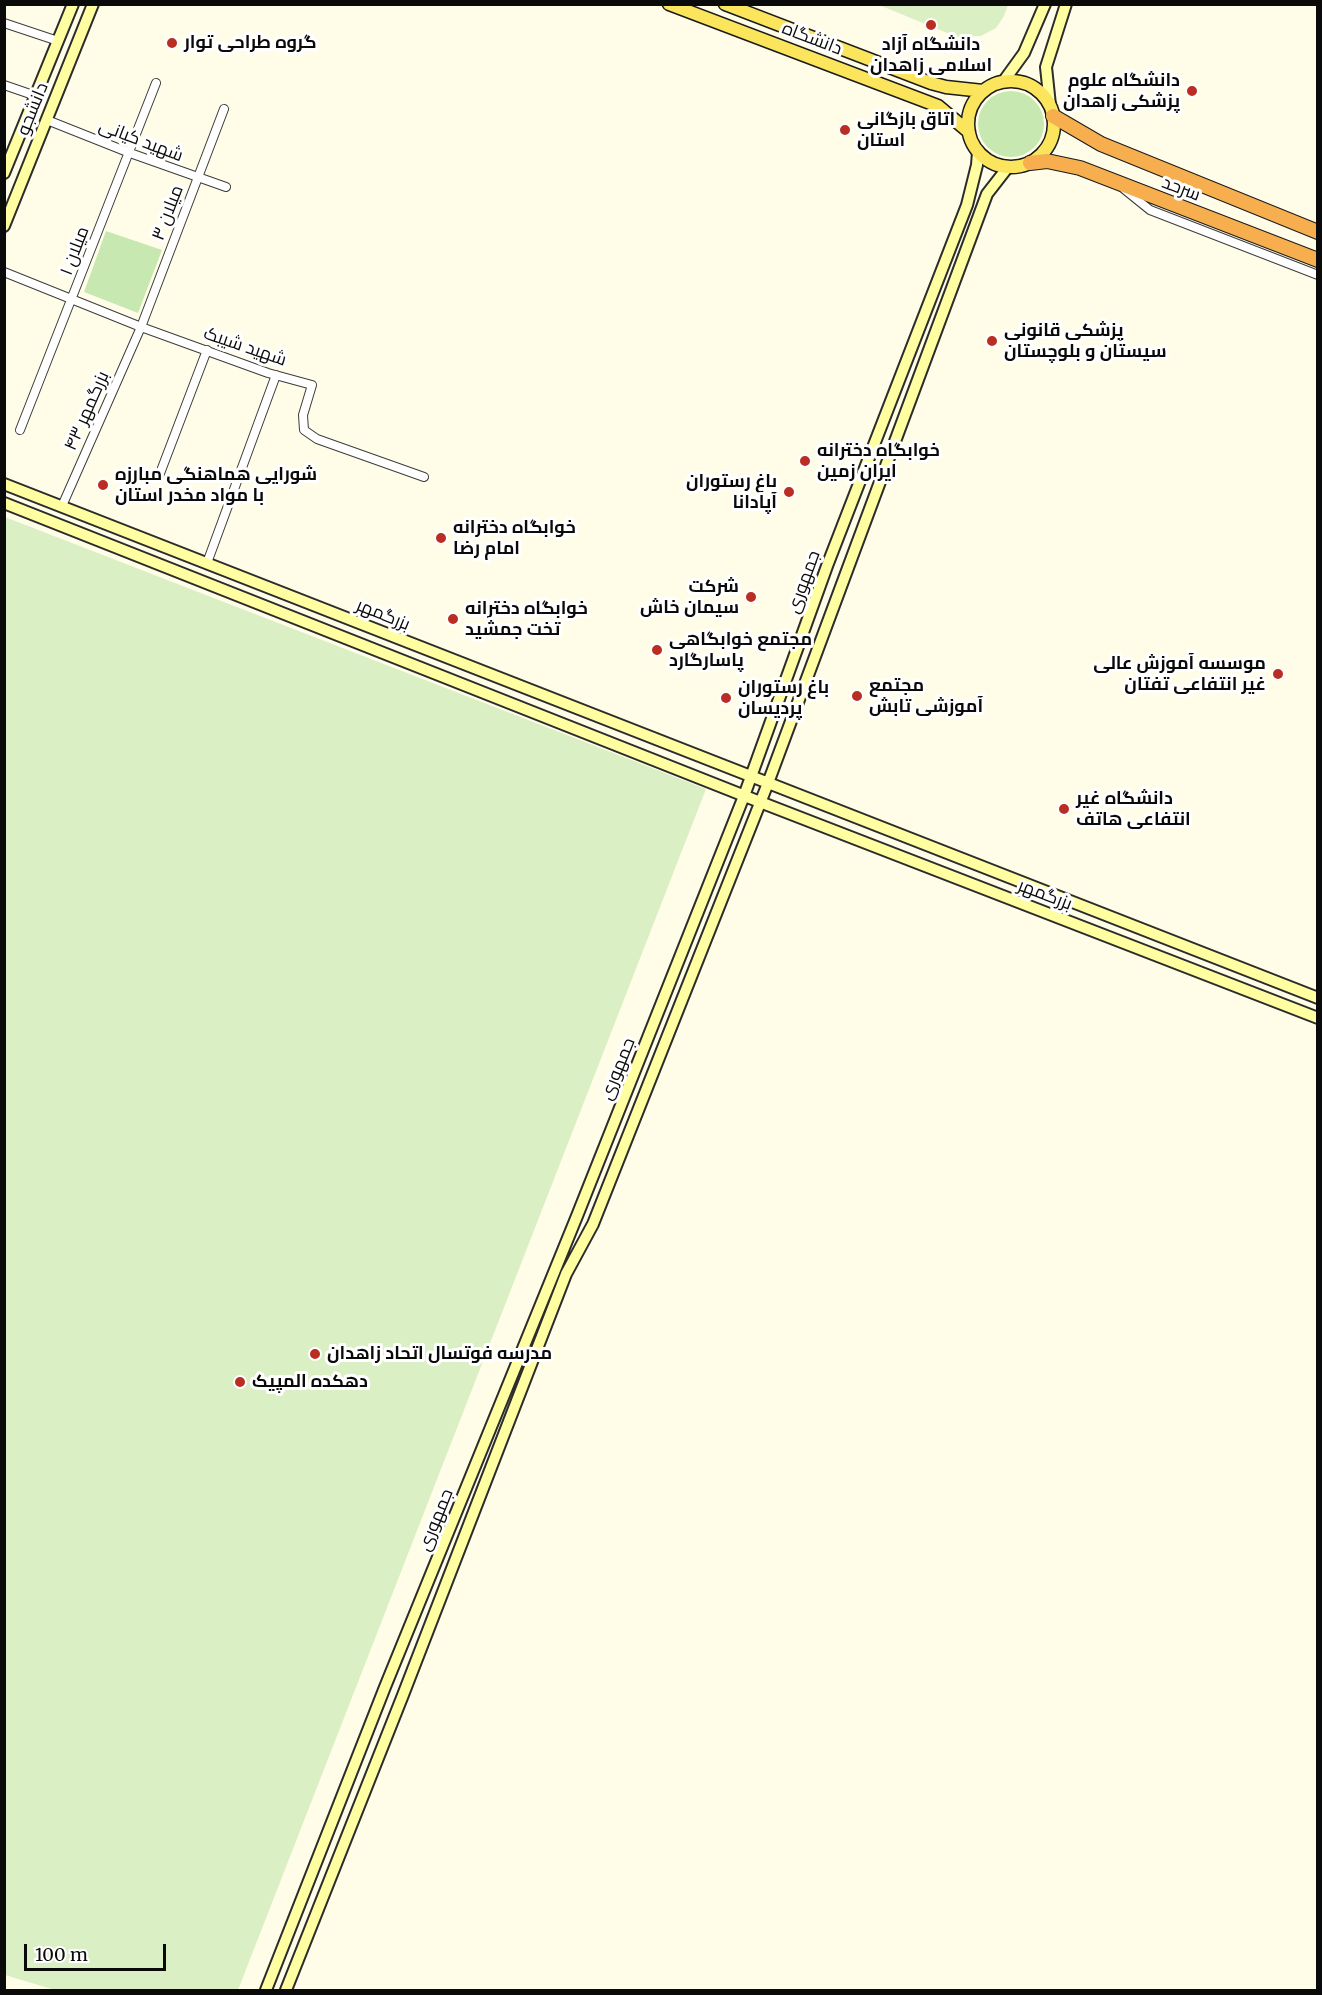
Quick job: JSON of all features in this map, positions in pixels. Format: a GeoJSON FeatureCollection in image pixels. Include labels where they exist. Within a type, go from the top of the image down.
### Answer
{"type":"FeatureCollection","features":[{"type":"Feature","properties":{"kind":"highway","name":"سرحد"},"geometry":{"type":"LineString","coordinates":[[1051,110],[1101,144],[1317,232]]}},
{"type":"Feature","properties":{"kind":"highway","name":"سرحد"},"geometry":{"type":"LineString","coordinates":[[1030,163],[1047,161],[1080,168],[1317,260]]}},
{"type":"Feature","properties":{"kind":"main road","name":"دانشجو"},"geometry":{"type":"LineString","coordinates":[[4,173],[72,4]]}},
{"type":"Feature","properties":{"kind":"main road","name":"دانشجو"},"geometry":{"type":"LineString","coordinates":[[4,226],[93,4]]}},
{"type":"Feature","properties":{"kind":"main road","name":"دانشگاه"},"geometry":{"type":"LineString","coordinates":[[669,4],[938,106],[969,132]]}},
{"type":"Feature","properties":{"kind":"main road","name":"دانشگاه"},"geometry":{"type":"LineString","coordinates":[[725,4],[931,83],[983,91]]}},
{"type":"Feature","properties":{"kind":"main road"},"geometry":{"type":"LineString","coordinates":[[1003,82],[1024,53],[1045,4]]}},
{"type":"Feature","properties":{"kind":"main road"},"geometry":{"type":"LineString","coordinates":[[1051,110],[1035,88],[1025,83],[1003,82],[983,91],[970,110],[969,132],[978,152],[997,165],[1008,167],[1030,163],[1039,157],[1052,138],[1054,127],[1046,67],[1066,4]]}},
{"type":"Feature","properties":{"kind":"main road","name":"جمهوری"},"geometry":{"type":"LineString","coordinates":[[266,1990],[385,1687],[578,1216],[744,796],[827,566],[967,205],[978,152]]}},
{"type":"Feature","properties":{"kind":"main road","name":"جمهوری"},"geometry":{"type":"LineString","coordinates":[[286,1990],[566,1274],[593,1224],[768,783],[987,194],[1008,167]]}},
{"type":"Feature","properties":{"kind":"main road","name":"بزرگمهر"},"geometry":{"type":"LineString","coordinates":[[4,484],[1317,998]]}},
{"type":"Feature","properties":{"kind":"main road","name":"بزرگمهر"},"geometry":{"type":"LineString","coordinates":[[4,503],[744,796],[1317,1018]]}},
{"type":"Feature","properties":{"kind":"main road"},"geometry":{"type":"LineString","coordinates":[[827,566],[844,574]]}},
{"type":"Feature","properties":{"kind":"main road"},"geometry":{"type":"LineString","coordinates":[[211,585],[219,568]]}},
{"type":"Feature","properties":{"kind":"main road"},"geometry":{"type":"LineString","coordinates":[[426,670],[433,652]]}},
{"type":"Feature","properties":{"kind":"main road"},"geometry":{"type":"LineString","coordinates":[[960,880],[968,861]]}},
{"type":"Feature","properties":{"kind":"main road"},"geometry":{"type":"LineString","coordinates":[[578,1216],[593,1224]]}},
{"type":"Feature","properties":{"kind":"main road"},"geometry":{"type":"LineString","coordinates":[[385,1687],[403,1695]]}},
{"type":"Feature","properties":{"kind":"street"},"geometry":{"type":"LineString","coordinates":[[4,22],[58,41]]}},
{"type":"Feature","properties":{"kind":"street","name":"میلان ۱"},"geometry":{"type":"LineString","coordinates":[[20,430],[156,83]]}},
{"type":"Feature","properties":{"kind":"street"},"geometry":{"type":"LineString","coordinates":[[4,85],[36,96]]}},
{"type":"Feature","properties":{"kind":"street","name":"میلان ۳"},"geometry":{"type":"LineString","coordinates":[[141,327],[224,109]]}},
{"type":"Feature","properties":{"kind":"street","name":"شهید کیانی"},"geometry":{"type":"LineString","coordinates":[[47,120],[130,153],[226,187]]}},
{"type":"Feature","properties":{"kind":"street"},"geometry":{"type":"LineString","coordinates":[[1116,183],[1150,210],[1317,275]]}},
{"type":"Feature","properties":{"kind":"street","name":"شهید شیبک"},"geometry":{"type":"LineString","coordinates":[[4,272],[141,327],[276,375],[312,385],[303,415],[304,430],[317,440],[424,477]]}},
{"type":"Feature","properties":{"kind":"street","name":"بزرگمهر ۴۳"},"geometry":{"type":"LineString","coordinates":[[62,506],[141,327]]}},
{"type":"Feature","properties":{"kind":"street"},"geometry":{"type":"LineString","coordinates":[[159,476],[207,350]]}},
{"type":"Feature","properties":{"kind":"street"},"geometry":{"type":"LineString","coordinates":[[207,563],[276,375]]}},
{"type":"Feature","properties":{"kind":"green space"},"geometry":{"type":"Polygon","coordinates":[[[879,5],[1008,5],[996,28],[981,36],[957,37],[879,5]]]}},
{"type":"Feature","properties":{"kind":"green space"},"geometry":{"type":"Polygon","coordinates":[[[1011,91],[1024,94],[1034,101],[1041,111],[1044,124],[1041,137],[1034,147],[1024,154],[1011,157],[998,154],[988,147],[981,137],[978,124],[981,111],[988,101],[998,94],[1011,91]]]}},
{"type":"Feature","properties":{"kind":"green space"},"geometry":{"type":"Polygon","coordinates":[[[106,231],[162,250],[138,313],[84,292],[106,231]]]}},
{"type":"Feature","properties":{"kind":"green space","name":"دهکده المپیک"},"geometry":{"type":"Polygon","coordinates":[[[5,517],[706,789],[238,1990],[55,1990],[5,1975],[5,517]]]}},
{"type":"Feature","properties":{"kind":"place","name":"دانشگاه آزاد اسلامی زاهدان"},"geometry":{"type":"Point","coordinates":[931,25]}},
{"type":"Feature","properties":{"kind":"place","name":"گروه طراحی توار"},"geometry":{"type":"Point","coordinates":[172,43]}},
{"type":"Feature","properties":{"kind":"place","name":"دانشگاه علوم پزشکی زاهدان"},"geometry":{"type":"Point","coordinates":[1192,91]}},
{"type":"Feature","properties":{"kind":"place","name":"اتاق بازگانی استان"},"geometry":{"type":"Point","coordinates":[845,130]}},
{"type":"Feature","properties":{"kind":"place","name":"پزشکی قانونی سیستان و بلوچستان"},"geometry":{"type":"Point","coordinates":[992,341]}},
{"type":"Feature","properties":{"kind":"place","name":"خوابگاه دخترانه ایران زمین"},"geometry":{"type":"Point","coordinates":[805,461]}},
{"type":"Feature","properties":{"kind":"place","name":"شورایی هماهنگی مبارزه با مواد مخدر استان"},"geometry":{"type":"Point","coordinates":[103,485]}},
{"type":"Feature","properties":{"kind":"place","name":"باغ رستوران آپادانا"},"geometry":{"type":"Point","coordinates":[789,492]}},
{"type":"Feature","properties":{"kind":"place","name":"خوابگاه دخترانه امام رضا"},"geometry":{"type":"Point","coordinates":[441,538]}},
{"type":"Feature","properties":{"kind":"place","name":"شرکت سیمان خاش"},"geometry":{"type":"Point","coordinates":[751,597]}},
{"type":"Feature","properties":{"kind":"place","name":"خوابگاه دخترانه تخت جمشید"},"geometry":{"type":"Point","coordinates":[453,619]}},
{"type":"Feature","properties":{"kind":"place","name":"مجتمع خوابگاهی پاسارگارد"},"geometry":{"type":"Point","coordinates":[657,650]}},
{"type":"Feature","properties":{"kind":"place","name":"موسسه آموزش عالی غیر انتفاعی تفتان"},"geometry":{"type":"Point","coordinates":[1278,674]}},
{"type":"Feature","properties":{"kind":"place","name":"مجتمع آموزشی تابش"},"geometry":{"type":"Point","coordinates":[857,696]}},
{"type":"Feature","properties":{"kind":"place","name":"باغ رستوران پردیسان"},"geometry":{"type":"Point","coordinates":[726,698]}},
{"type":"Feature","properties":{"kind":"place","name":"دانشگاه غیر انتفاعی هاتف"},"geometry":{"type":"Point","coordinates":[1064,809]}},
{"type":"Feature","properties":{"kind":"place","name":"مدرسه فوتسال اتحاد زاهدان"},"geometry":{"type":"Point","coordinates":[315,1354]}},
{"type":"Feature","properties":{"kind":"place","name":"دهکده المپیک"},"geometry":{"type":"Point","coordinates":[240,1382]}}]}
